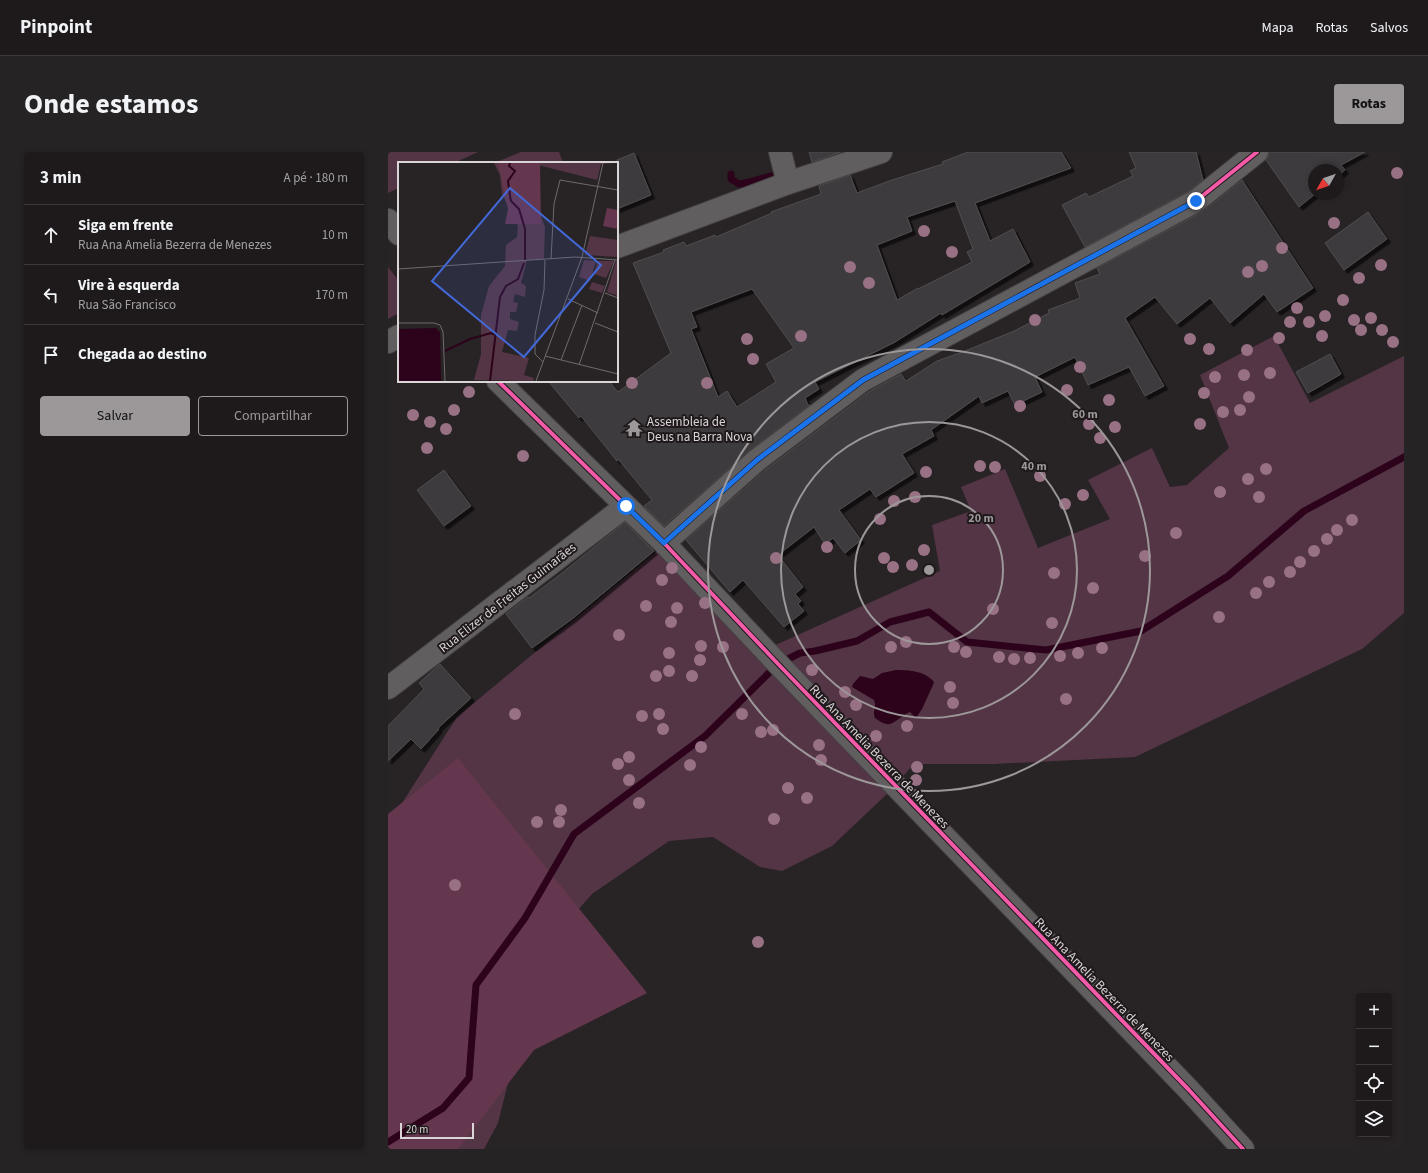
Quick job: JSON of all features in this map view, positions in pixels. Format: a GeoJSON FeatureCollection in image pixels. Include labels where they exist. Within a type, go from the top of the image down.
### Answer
{"type":"FeatureCollection","features":[{"type":"Feature","properties":{"kind":"street"},"geometry":{"type":"LineString","coordinates":[[780,152],[788,183]]}},
{"type":"Feature","properties":{"kind":"street"},"geometry":{"type":"LineString","coordinates":[[618,247],[788,183],[881,152]]}},
{"type":"Feature","properties":{"kind":"street"},"geometry":{"type":"LineString","coordinates":[[664,543],[757,460],[863,380],[1196,201],[1257,152]]}},
{"type":"Feature","properties":{"kind":"street"},"geometry":{"type":"LineString","coordinates":[[388,220],[398,233]]}},
{"type":"Feature","properties":{"kind":"street"},"geometry":{"type":"LineString","coordinates":[[388,342],[398,337]]}},
{"type":"Feature","properties":{"kind":"street","name":"Rua Ana Amelia Bezerra de Menezes"},"geometry":{"type":"LineString","coordinates":[[499,382],[664,543],[780,666],[1244,1149]]}},
{"type":"Feature","properties":{"kind":"street","name":"Rua Elizer de Freitas Guimarães"},"geometry":{"type":"LineString","coordinates":[[388,688],[626,506]]}},
{"type":"Feature","properties":{"kind":"shaded area"},"geometry":{"type":"Polygon","coordinates":[[[388,152],[478,152],[456,162],[398,162],[398,188],[388,193],[388,152]]]}},
{"type":"Feature","properties":{"kind":"shaded area"},"geometry":{"type":"Polygon","coordinates":[[[521,152],[559,152],[563,162],[496,162],[521,152]]]}},
{"type":"Feature","properties":{"kind":"shaded area"},"geometry":{"type":"Polygon","coordinates":[[[388,267],[398,280],[398,314],[388,319],[388,267]]]}},
{"type":"Feature","properties":{"kind":"shaded area"},"geometry":{"type":"Polygon","coordinates":[[[1274,336],[1310,403],[1404,356],[1404,613],[1362,649],[1135,757],[994,764],[914,764],[888,793],[832,846],[782,871],[760,867],[713,837],[669,841],[592,894],[570,919],[526,1011],[498,1123],[484,1149],[388,1149],[388,825],[457,717],[658,550],[760,652],[940,571],[932,525],[971,511],[961,487],[1005,469],[1038,548],[1110,519],[1088,480],[1152,448],[1170,487],[1187,485],[1229,448],[1200,375],[1274,336]]]}},
{"type":"Feature","properties":{"kind":"shaded area"},"geometry":{"type":"Polygon","coordinates":[[[896,670],[921,673],[926,675],[934,682],[922,709],[916,718],[910,712],[892,723],[885,724],[875,718],[874,700],[852,687],[860,676],[873,679],[882,673],[896,670]]]}},
{"type":"Feature","properties":{"kind":"shaded area"},"geometry":{"type":"Polygon","coordinates":[[[458,758],[647,993],[534,1050],[458,1149],[388,1149],[388,814],[458,758]]]}},
{"type":"Feature","properties":{"kind":"building"},"geometry":{"type":"Polygon","coordinates":[[[809,152],[841,152],[812,162],[809,152]]]}},
{"type":"Feature","properties":{"kind":"building"},"geometry":{"type":"Polygon","coordinates":[[[968,152],[1061,152],[1071,168],[975,203],[990,241],[1013,229],[1030,262],[942,315],[941,313],[895,342],[815,382],[819,389],[805,398],[808,405],[810,405],[749,451],[664,526],[644,506],[652,500],[618,459],[617,461],[581,416],[579,418],[549,382],[610,382],[618,392],[671,353],[633,263],[664,252],[663,250],[684,242],[686,246],[715,235],[716,237],[772,213],[771,212],[821,194],[819,186],[850,175],[857,193],[943,164],[942,162],[968,152]],[[955,201],[907,217],[912,231],[877,245],[897,300],[918,288],[972,262],[967,252],[973,249],[955,201]],[[752,289],[691,312],[697,327],[691,329],[718,397],[727,391],[737,407],[776,382],[766,364],[794,348],[752,289]]]}},
{"type":"Feature","properties":{"kind":"building"},"geometry":{"type":"Polygon","coordinates":[[[1129,152],[1196,152],[1203,180],[1189,191],[1085,247],[1062,205],[1086,193],[1089,197],[1133,176],[1130,171],[1136,168],[1129,152]]]}},
{"type":"Feature","properties":{"kind":"building"},"geometry":{"type":"Polygon","coordinates":[[[1269,152],[1365,152],[1343,164],[1308,164],[1308,200],[1299,207],[1266,160],[1269,152]]]}},
{"type":"Feature","properties":{"kind":"building"},"geometry":{"type":"Polygon","coordinates":[[[634,153],[651,195],[618,209],[617,160],[634,153]]]}},
{"type":"Feature","properties":{"kind":"building"},"geometry":{"type":"Polygon","coordinates":[[[1242,180],[1313,288],[1277,312],[1264,294],[1230,323],[1210,298],[1177,324],[1155,297],[1125,318],[1164,386],[1145,396],[1129,367],[1088,385],[1075,357],[1035,377],[1042,392],[1015,405],[1008,391],[982,403],[979,396],[931,430],[934,436],[902,454],[914,473],[876,497],[870,489],[839,510],[861,540],[845,553],[833,538],[825,544],[814,527],[778,555],[803,587],[795,594],[801,601],[798,604],[804,611],[784,627],[743,580],[730,592],[686,540],[765,470],[870,391],[901,374],[906,381],[937,361],[1014,331],[1049,313],[1048,310],[1080,298],[1075,283],[1100,274],[1097,268],[1202,212],[1242,180]]]}},
{"type":"Feature","properties":{"kind":"building"},"geometry":{"type":"Polygon","coordinates":[[[1368,212],[1387,239],[1344,270],[1325,243],[1368,212]]]}},
{"type":"Feature","properties":{"kind":"building"},"geometry":{"type":"Polygon","coordinates":[[[1330,354],[1341,374],[1308,393],[1296,372],[1330,354]]]}},
{"type":"Feature","properties":{"kind":"building"},"geometry":{"type":"Polygon","coordinates":[[[444,470],[471,506],[444,526],[417,490],[444,470]]]}},
{"type":"Feature","properties":{"kind":"building"},"geometry":{"type":"Polygon","coordinates":[[[625,522],[654,551],[572,619],[532,648],[506,614],[562,573],[625,522]]]}},
{"type":"Feature","properties":{"kind":"building"},"geometry":{"type":"Polygon","coordinates":[[[440,664],[471,698],[438,728],[439,729],[421,749],[411,739],[388,761],[388,726],[424,689],[419,683],[440,664]]]}},
{"type":"Feature","properties":{"kind":"waterway"},"geometry":{"type":"LineString","coordinates":[[731,174],[731,179],[739,184],[784,174]]}},
{"type":"Feature","properties":{"kind":"waterway"},"geometry":{"type":"LineString","coordinates":[[388,1142],[443,1108],[469,1078],[476,985],[525,918],[574,834],[705,736],[778,664],[800,653],[857,641],[890,622],[929,612],[967,642],[1046,650],[1141,631],[1228,576],[1304,511],[1404,457]]}},
{"type":"Feature","properties":{"kind":"cycle path"},"geometry":{"type":"LineString","coordinates":[[664,543],[757,460],[863,380],[1196,201],[1257,152]]}},
{"type":"Feature","properties":{"kind":"cycle path"},"geometry":{"type":"LineString","coordinates":[[499,382],[664,543],[780,666],[1189,1090],[1243,1149]]}},
{"type":"Feature","properties":{"kind":"place","name":"Assembleia de Deus na Barra Nova"},"geometry":{"type":"Point","coordinates":[634,428]}},
{"type":"Feature","properties":{"kind":"route"},"geometry":{"type":"LineString","coordinates":[[626,506],[664,543],[757,460],[863,380],[1196,201]]}}]}
